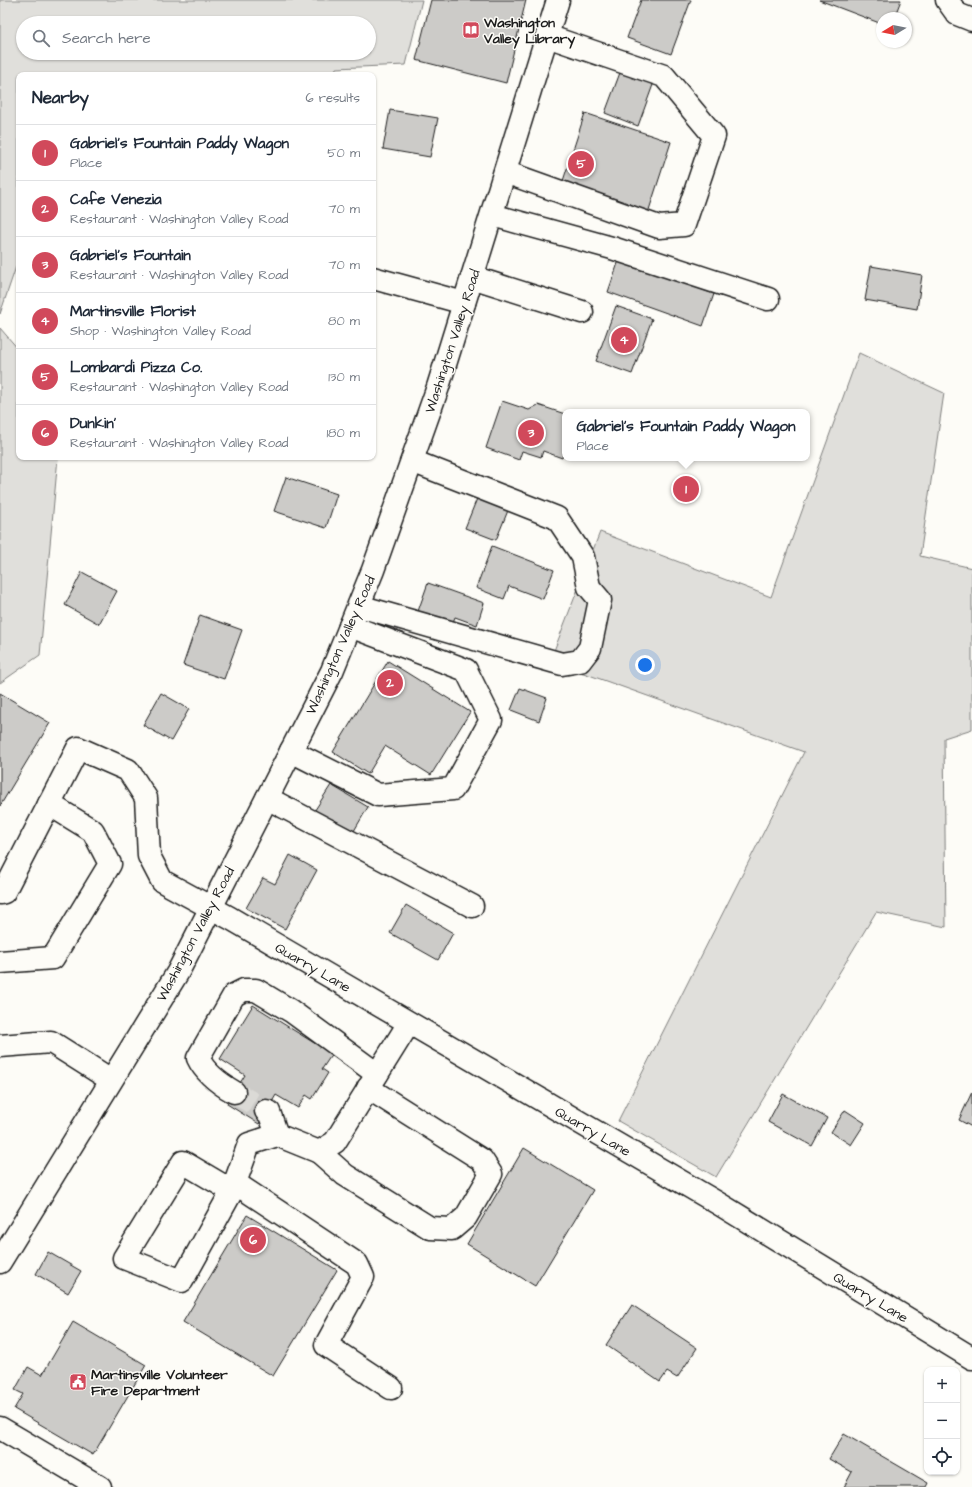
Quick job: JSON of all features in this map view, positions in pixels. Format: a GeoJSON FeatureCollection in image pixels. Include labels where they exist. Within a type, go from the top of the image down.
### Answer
{"type":"FeatureCollection","features":[{"type":"Feature","properties":{"kind":"street","name":"Washington Valley Road"},"geometry":{"type":"LineString","coordinates":[[0,1258],[178,972],[332,671],[412,462],[438,387],[558,0]]}},
{"type":"Feature","properties":{"kind":"street"},"geometry":{"type":"LineString","coordinates":[[948,0],[957,14],[972,20]]}},
{"type":"Feature","properties":{"kind":"street"},"geometry":{"type":"LineString","coordinates":[[505,172],[659,228],[684,225],[714,136],[664,76],[547,36]]}},
{"type":"Feature","properties":{"kind":"street"},"geometry":{"type":"LineString","coordinates":[[492,215],[612,248],[768,299]]}},
{"type":"Feature","properties":{"kind":"street"},"geometry":{"type":"LineString","coordinates":[[472,277],[582,312]]}},
{"type":"Feature","properties":{"kind":"street"},"geometry":{"type":"LineString","coordinates":[[376,279],[464,303]]}},
{"type":"Feature","properties":{"kind":"street"},"geometry":{"type":"LineString","coordinates":[[358,606],[562,664],[580,661],[590,648],[600,600],[589,587],[583,557],[557,518],[412,462]]}},
{"type":"Feature","properties":{"kind":"street"},"geometry":{"type":"LineString","coordinates":[[291,751],[378,795],[453,789],[491,720],[466,670],[350,626]]}},
{"type":"Feature","properties":{"kind":"street","name":"Quarry Lane"},"geometry":{"type":"LineString","coordinates":[[50,804],[78,748],[128,770],[146,798],[149,856],[162,881],[211,907],[714,1202],[972,1358]]}},
{"type":"Feature","properties":{"kind":"street"},"geometry":{"type":"LineString","coordinates":[[267,798],[472,906]]}},
{"type":"Feature","properties":{"kind":"street"},"geometry":{"type":"LineString","coordinates":[[0,893],[4,892],[50,804],[93,831],[110,864],[53,958],[0,962]]}},
{"type":"Feature","properties":{"kind":"street"},"geometry":{"type":"LineString","coordinates":[[234,1092],[223,1086],[202,1067],[198,1058],[234,995],[244,990],[256,990],[291,1011],[373,1081],[482,1160],[491,1174],[466,1217],[452,1229],[430,1228],[345,1175],[319,1152],[277,1135],[249,1144],[233,1187],[182,1281],[124,1258],[184,1162],[233,1187],[357,1264],[363,1277],[326,1345],[391,1388]]}},
{"type":"Feature","properties":{"kind":"street"},"geometry":{"type":"LineString","coordinates":[[319,1152],[335,1142],[409,1023]]}},
{"type":"Feature","properties":{"kind":"street"},"geometry":{"type":"LineString","coordinates":[[0,1046],[51,1042],[111,1080]]}},
{"type":"Feature","properties":{"kind":"street"},"geometry":{"type":"LineString","coordinates":[[266,1111],[269,1112],[277,1135]]}},
{"type":"Feature","properties":{"kind":"street"},"geometry":{"type":"LineString","coordinates":[[0,1428],[100,1487]]}},
{"type":"Feature","properties":{"kind":"shaded area"},"geometry":{"type":"Polygon","coordinates":[[[0,0],[422,0],[406,65],[336,68],[335,72],[16,72],[16,267],[0,314],[0,0]]]}},
{"type":"Feature","properties":{"kind":"shaded area"},"geometry":{"type":"Polygon","coordinates":[[[0,328],[16,347],[16,460],[58,460],[40,655],[0,683],[0,328]]]}},
{"type":"Feature","properties":{"kind":"shaded area"},"geometry":{"type":"Polygon","coordinates":[[[859,353],[944,393],[920,556],[972,568],[972,729],[944,738],[946,927],[876,912],[716,1177],[618,1121],[804,752],[550,661],[600,532],[771,597],[859,353]]]}},
{"type":"Feature","properties":{"kind":"building","name":"Washington Valley Library"},"geometry":{"type":"Polygon","coordinates":[[[431,0],[526,0],[506,83],[416,60],[431,0]]]}},
{"type":"Feature","properties":{"kind":"building"},"geometry":{"type":"Polygon","coordinates":[[[641,0],[691,0],[671,54],[627,38],[641,0]]]}},
{"type":"Feature","properties":{"kind":"building"},"geometry":{"type":"Polygon","coordinates":[[[819,0],[901,0],[896,12],[876,12],[876,22],[819,0]]]}},
{"type":"Feature","properties":{"kind":"building"},"geometry":{"type":"Polygon","coordinates":[[[621,70],[654,82],[638,126],[605,113],[621,70]]]}},
{"type":"Feature","properties":{"kind":"building"},"geometry":{"type":"Polygon","coordinates":[[[390,110],[438,118],[430,157],[383,149],[390,110]]]}},
{"type":"Feature","properties":{"kind":"building"},"geometry":{"type":"Polygon","coordinates":[[[585,113],[671,142],[648,213],[562,184],[585,113]]]}},
{"type":"Feature","properties":{"kind":"building"},"geometry":{"type":"Polygon","coordinates":[[[619,260],[714,294],[703,326],[608,292],[619,260]]]}},
{"type":"Feature","properties":{"kind":"building"},"geometry":{"type":"Polygon","coordinates":[[[871,266],[922,275],[917,309],[865,300],[871,266]]]}},
{"type":"Feature","properties":{"kind":"building"},"geometry":{"type":"Polygon","coordinates":[[[616,306],[652,319],[632,374],[596,361],[616,306]]]}},
{"type":"Feature","properties":{"kind":"building"},"geometry":{"type":"Polygon","coordinates":[[[502,401],[529,410],[538,405],[562,413],[562,458],[543,451],[541,457],[522,451],[519,460],[486,448],[502,401]]]}},
{"type":"Feature","properties":{"kind":"building"},"geometry":{"type":"Polygon","coordinates":[[[286,477],[337,494],[326,528],[274,511],[286,477]]]}},
{"type":"Feature","properties":{"kind":"building"},"geometry":{"type":"Polygon","coordinates":[[[478,496],[509,508],[496,540],[465,528],[478,496]]]}},
{"type":"Feature","properties":{"kind":"building"},"geometry":{"type":"Polygon","coordinates":[[[492,546],[554,570],[543,599],[509,586],[504,599],[476,588],[492,546]]]}},
{"type":"Feature","properties":{"kind":"building"},"geometry":{"type":"Polygon","coordinates":[[[82,572],[117,591],[99,624],[65,605],[82,572]]]}},
{"type":"Feature","properties":{"kind":"building"},"geometry":{"type":"Polygon","coordinates":[[[428,583],[484,603],[477,625],[455,617],[451,627],[417,614],[428,583]]]}},
{"type":"Feature","properties":{"kind":"building"},"geometry":{"type":"Polygon","coordinates":[[[200,615],[242,630],[224,679],[183,665],[200,615]]]}},
{"type":"Feature","properties":{"kind":"building"},"geometry":{"type":"Polygon","coordinates":[[[388,661],[470,712],[431,775],[385,746],[368,774],[333,752],[388,661]]]}},
{"type":"Feature","properties":{"kind":"building"},"geometry":{"type":"Polygon","coordinates":[[[520,688],[547,698],[539,721],[511,710],[520,688]]]}},
{"type":"Feature","properties":{"kind":"building"},"geometry":{"type":"Polygon","coordinates":[[[0,693],[50,723],[0,806],[0,693]]]}},
{"type":"Feature","properties":{"kind":"building"},"geometry":{"type":"Polygon","coordinates":[[[161,693],[189,709],[171,741],[143,725],[161,693]]]}},
{"type":"Feature","properties":{"kind":"building"},"geometry":{"type":"Polygon","coordinates":[[[331,785],[368,807],[351,836],[313,813],[331,785]]]}},
{"type":"Feature","properties":{"kind":"building"},"geometry":{"type":"Polygon","coordinates":[[[290,855],[317,870],[285,929],[246,908],[263,878],[275,884],[290,855]]]}},
{"type":"Feature","properties":{"kind":"building"},"geometry":{"type":"Polygon","coordinates":[[[406,905],[453,933],[438,960],[390,933],[406,905]]]}},
{"type":"Feature","properties":{"kind":"building"},"geometry":{"type":"Polygon","coordinates":[[[253,1005],[332,1054],[322,1069],[328,1073],[312,1099],[306,1095],[298,1108],[276,1095],[259,1124],[227,1104],[245,1075],[220,1059],[253,1005]]]}},
{"type":"Feature","properties":{"kind":"building"},"geometry":{"type":"Polygon","coordinates":[[[972,1092],[972,1127],[959,1120],[972,1092]]]}},
{"type":"Feature","properties":{"kind":"building"},"geometry":{"type":"Polygon","coordinates":[[[783,1094],[827,1118],[812,1146],[768,1122],[783,1094]]]}},
{"type":"Feature","properties":{"kind":"building"},"geometry":{"type":"Polygon","coordinates":[[[845,1110],[865,1123],[851,1145],[831,1132],[845,1110]]]}},
{"type":"Feature","properties":{"kind":"building"},"geometry":{"type":"Polygon","coordinates":[[[524,1148],[593,1190],[535,1286],[467,1244],[524,1148]]]}},
{"type":"Feature","properties":{"kind":"building"},"geometry":{"type":"Polygon","coordinates":[[[247,1215],[337,1270],[273,1376],[183,1322],[247,1215]]]}},
{"type":"Feature","properties":{"kind":"building"},"geometry":{"type":"Polygon","coordinates":[[[48,1252],[81,1271],[68,1293],[36,1274],[48,1252]]]}},
{"type":"Feature","properties":{"kind":"building"},"geometry":{"type":"Polygon","coordinates":[[[632,1305],[697,1348],[677,1378],[667,1372],[660,1382],[606,1345],[632,1305]]]}},
{"type":"Feature","properties":{"kind":"building","name":"Martinsville Volunteer Fire Department"},"geometry":{"type":"Polygon","coordinates":[[[73,1322],[146,1365],[93,1455],[14,1409],[23,1394],[15,1390],[28,1367],[42,1375],[73,1322]]]}},
{"type":"Feature","properties":{"kind":"building"},"geometry":{"type":"Polygon","coordinates":[[[844,1434],[928,1483],[926,1487],[844,1487],[852,1472],[829,1459],[844,1434]]]}},
{"type":"Feature","properties":{"kind":"tunnel"},"geometry":{"type":"LineString","coordinates":[[234,1092],[266,1111]]}},
{"type":"Feature","properties":{"kind":"place","name":"Washington Valley Library"},"geometry":{"type":"Point","coordinates":[471,30]}},
{"type":"Feature","properties":{"kind":"place","name":"Lombardi Pizza Co."},"geometry":{"type":"Point","coordinates":[581,164]}},
{"type":"Feature","properties":{"kind":"place","name":"Martinsville Florist"},"geometry":{"type":"Point","coordinates":[624,340]}},
{"type":"Feature","properties":{"kind":"place","name":"Gabriel’s Fountain"},"geometry":{"type":"Point","coordinates":[531,433]}},
{"type":"Feature","properties":{"kind":"place","name":"Gabriel's Fountain Paddy Wagon"},"geometry":{"type":"Point","coordinates":[686,489]}},
{"type":"Feature","properties":{"kind":"place","name":"Cafe Venezia"},"geometry":{"type":"Point","coordinates":[390,683]}},
{"type":"Feature","properties":{"kind":"place","name":"Dunkin'"},"geometry":{"type":"Point","coordinates":[253,1240]}},
{"type":"Feature","properties":{"kind":"place","name":"Martinsville Volunteer Fire Department"},"geometry":{"type":"Point","coordinates":[78,1382]}}]}
